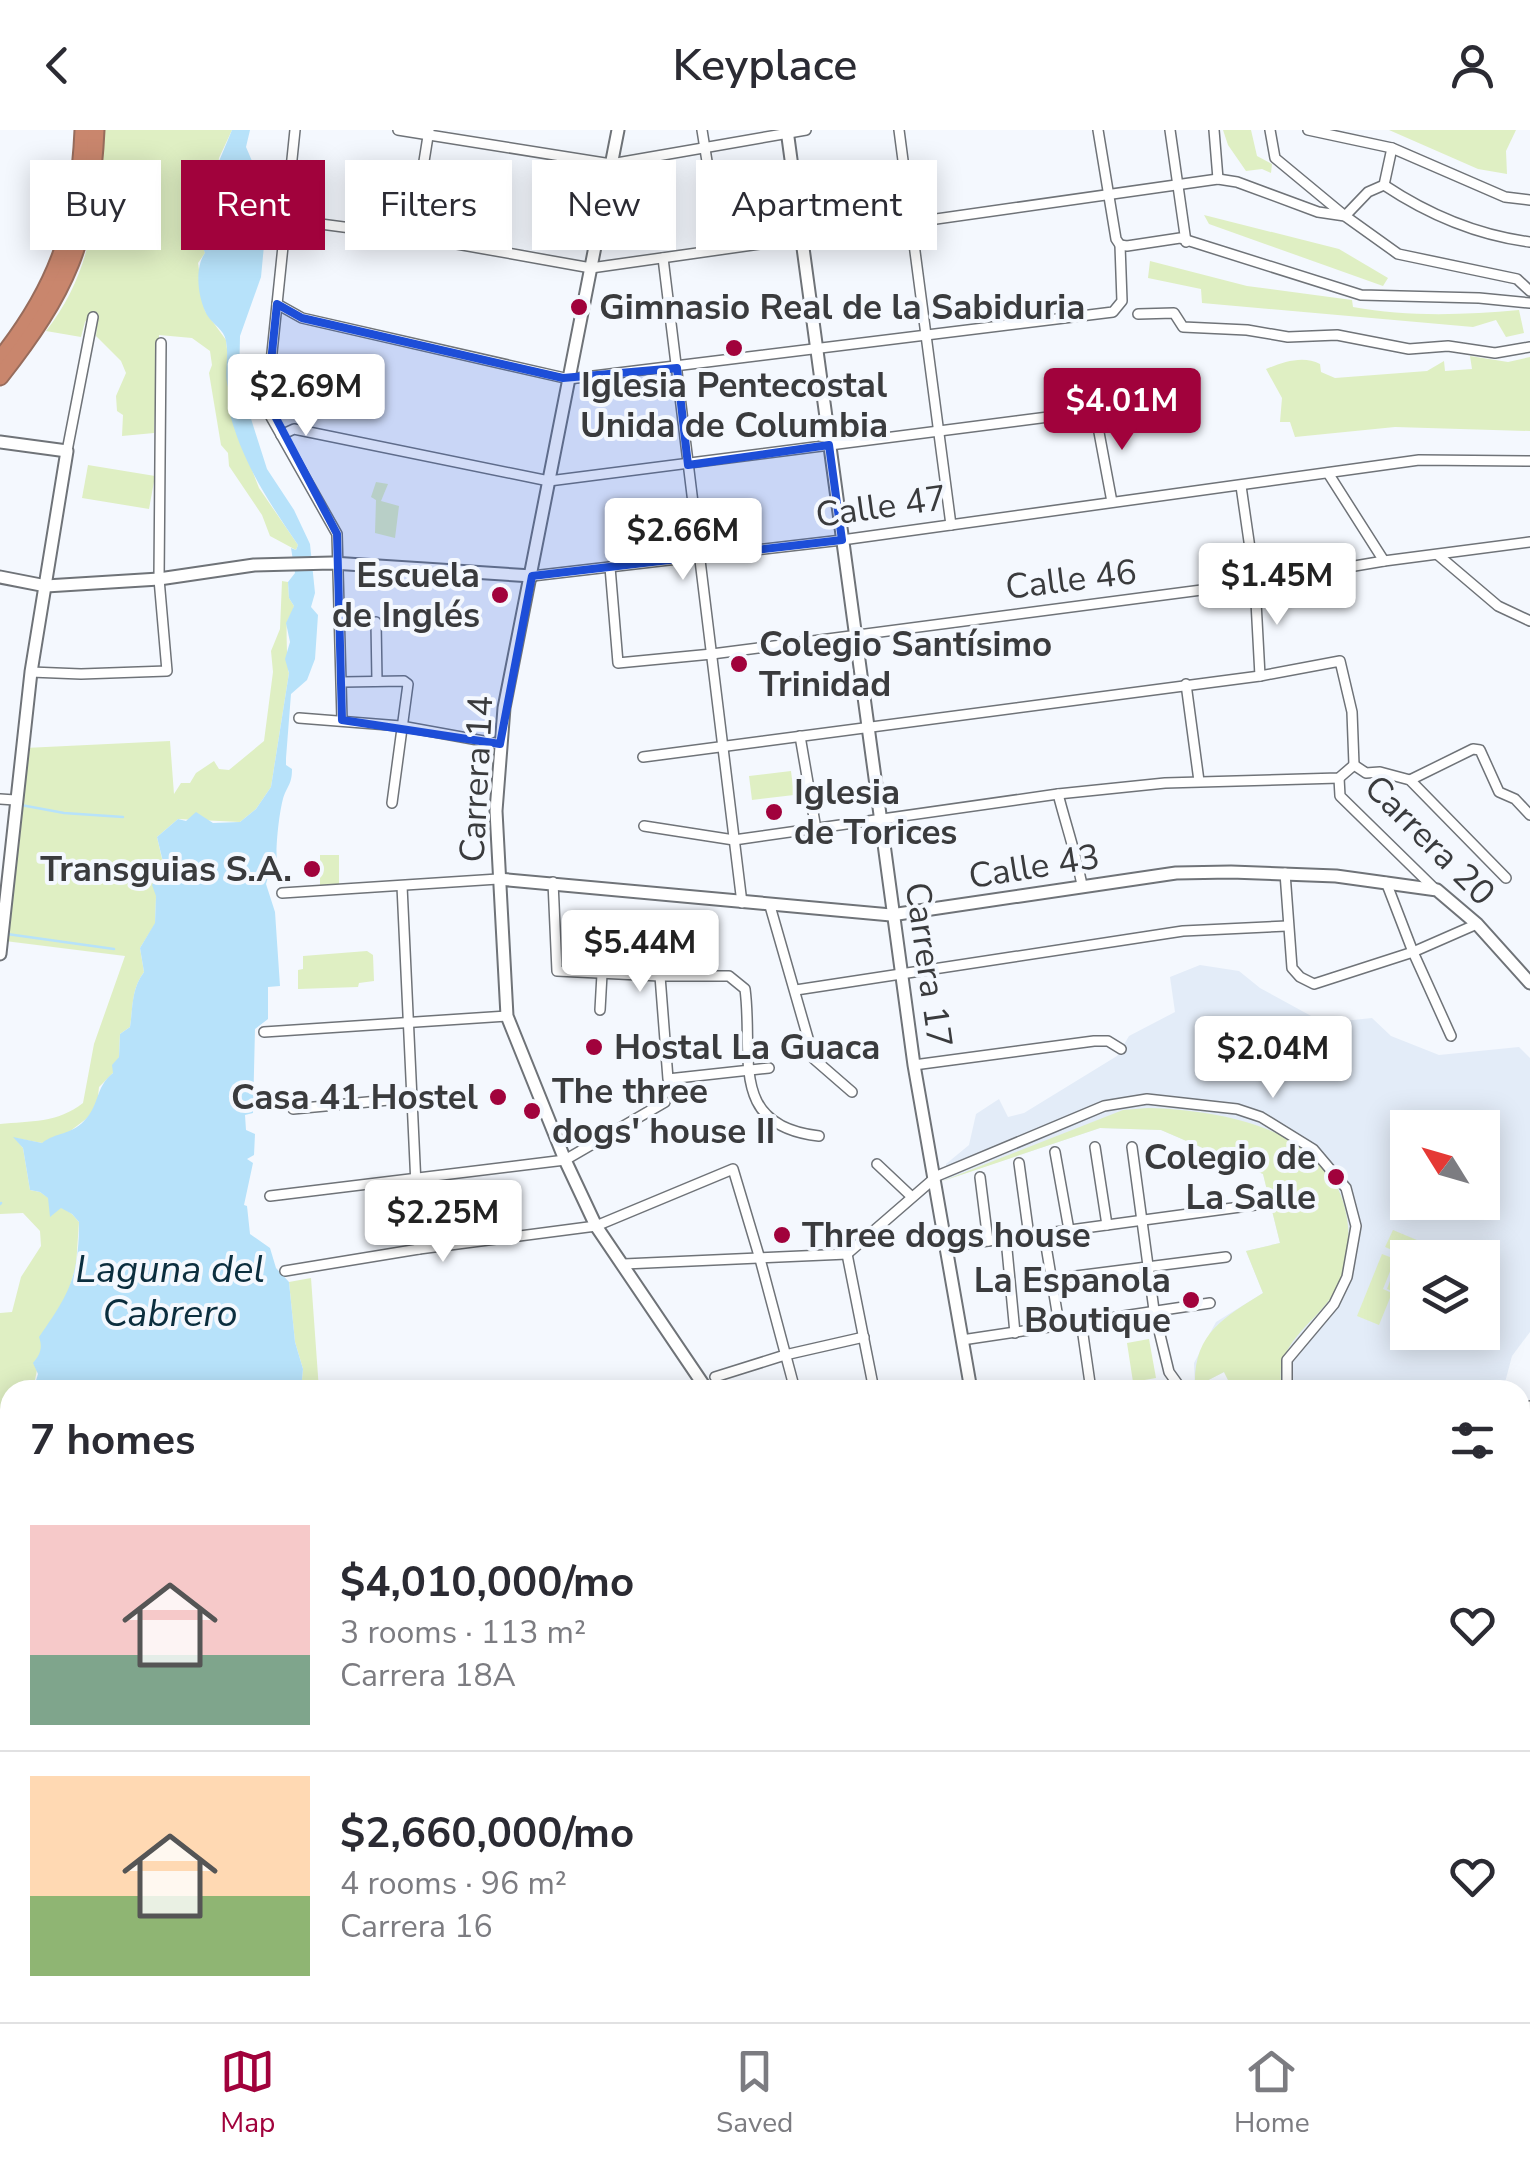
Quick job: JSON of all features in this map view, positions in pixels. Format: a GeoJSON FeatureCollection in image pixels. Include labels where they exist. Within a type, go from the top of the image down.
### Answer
{"type":"FeatureCollection","features":[{"type":"Feature","properties":{"kind":"highway"},"geometry":{"type":"LineString","coordinates":[[0,359],[38,307],[61,261],[76,205],[84,130]]}},
{"type":"Feature","properties":{"kind":"highway"},"geometry":{"type":"LineString","coordinates":[[0,377],[48,313],[72,266],[89,205],[96,130]]}},
{"type":"Feature","properties":{"kind":"main road","name":"Carrera 14"},"geometry":{"type":"LineString","coordinates":[[611,160],[618,130]]}},
{"type":"Feature","properties":{"kind":"main road","name":"Carrera 17"},"geometry":{"type":"LineString","coordinates":[[787,131],[791,160]]}},
{"type":"Feature","properties":{"kind":"main road","name":"Carrera 14"},"geometry":{"type":"LineString","coordinates":[[595,250],[510,672],[500,744],[496,812],[507,1016],[596,1226],[700,1380]]}},
{"type":"Feature","properties":{"kind":"main road","name":"Carrera 17"},"geometry":{"type":"LineString","coordinates":[[803,250],[914,1065],[969,1380]]}},
{"type":"Feature","properties":{"kind":"main road"},"geometry":{"type":"LineString","coordinates":[[0,442],[67,450],[31,672],[0,954]]}},
{"type":"Feature","properties":{"kind":"main road","name":"Calle 47"},"geometry":{"type":"LineString","coordinates":[[0,578],[46,586],[159,579],[254,565],[290,564],[532,576]]}},
{"type":"Feature","properties":{"kind":"main road","name":"Calle 43"},"geometry":{"type":"LineString","coordinates":[[498,880],[895,914],[1177,873],[1285,873],[1436,890]]}},
{"type":"Feature","properties":{"kind":"main road","name":"Carrera 20"},"geometry":{"type":"LineString","coordinates":[[1436,890],[1477,924],[1530,983]]}},
{"type":"Feature","properties":{"kind":"street"},"geometry":{"type":"LineString","coordinates":[[293,160],[295,130]]}},
{"type":"Feature","properties":{"kind":"street"},"geometry":{"type":"LineString","coordinates":[[398,130],[587,160]]}},
{"type":"Feature","properties":{"kind":"street"},"geometry":{"type":"LineString","coordinates":[[702,130],[708,160]]}},
{"type":"Feature","properties":{"kind":"street"},"geometry":{"type":"LineString","coordinates":[[637,160],[806,130]]}},
{"type":"Feature","properties":{"kind":"street"},"geometry":{"type":"LineString","coordinates":[[899,130],[903,160]]}},
{"type":"Feature","properties":{"kind":"street"},"geometry":{"type":"LineString","coordinates":[[277,304],[302,318],[570,378],[1113,312],[1122,301],[1120,245],[1106,192],[1098,130]]}},
{"type":"Feature","properties":{"kind":"street"},"geometry":{"type":"LineString","coordinates":[[1170,130],[1186,242]]}},
{"type":"Feature","properties":{"kind":"street"},"geometry":{"type":"LineString","coordinates":[[1214,130],[1218,178]]}},
{"type":"Feature","properties":{"kind":"street"},"geometry":{"type":"LineString","coordinates":[[1270,130],[1275,158],[1398,254],[1517,279],[1530,291]]}},
{"type":"Feature","properties":{"kind":"street"},"geometry":{"type":"LineString","coordinates":[[1308,130],[1392,148],[1505,197],[1530,200]]}},
{"type":"Feature","properties":{"kind":"street"},"geometry":{"type":"LineString","coordinates":[[424,160],[428,133]]}},
{"type":"Feature","properties":{"kind":"street"},"geometry":{"type":"LineString","coordinates":[[1384,185],[1392,148]]}},
{"type":"Feature","properties":{"kind":"street"},"geometry":{"type":"LineString","coordinates":[[937,218],[1218,178],[1318,212],[1345,216]]}},
{"type":"Feature","properties":{"kind":"street"},"geometry":{"type":"LineString","coordinates":[[1345,216],[1368,192],[1384,185]]}},
{"type":"Feature","properties":{"kind":"street"},"geometry":{"type":"LineString","coordinates":[[1384,185],[1446,221],[1530,242]]}},
{"type":"Feature","properties":{"kind":"street"},"geometry":{"type":"LineString","coordinates":[[1120,245],[1180,238],[1361,295],[1530,303]]}},
{"type":"Feature","properties":{"kind":"street"},"geometry":{"type":"LineString","coordinates":[[284,250],[266,388],[270,416],[337,534],[342,720]]}},
{"type":"Feature","properties":{"kind":"street"},"geometry":{"type":"LineString","coordinates":[[491,250],[592,268],[715,250]]}},
{"type":"Feature","properties":{"kind":"street"},"geometry":{"type":"LineString","coordinates":[[916,250],[951,525]]}},
{"type":"Feature","properties":{"kind":"street"},"geometry":{"type":"LineString","coordinates":[[663,258],[742,903]]}},
{"type":"Feature","properties":{"kind":"street"},"geometry":{"type":"LineString","coordinates":[[1138,314],[1174,313],[1183,327],[1247,330],[1288,337],[1337,335],[1410,350],[1448,346],[1494,354],[1530,347]]}},
{"type":"Feature","properties":{"kind":"street"},"geometry":{"type":"LineString","coordinates":[[67,450],[93,317]]}},
{"type":"Feature","properties":{"kind":"street"},"geometry":{"type":"LineString","coordinates":[[31,672],[166,672],[159,579],[161,343]]}},
{"type":"Feature","properties":{"kind":"street"},"geometry":{"type":"LineString","coordinates":[[281,435],[294,430],[549,481],[1095,411],[1138,410]]}},
{"type":"Feature","properties":{"kind":"street"},"geometry":{"type":"LineString","coordinates":[[1095,411],[1112,502]]}},
{"type":"Feature","properties":{"kind":"street","name":"Calle 47"},"geometry":{"type":"LineString","coordinates":[[532,576],[842,540],[1419,460],[1530,461]]}},
{"type":"Feature","properties":{"kind":"street"},"geometry":{"type":"LineString","coordinates":[[1328,472],[1384,561]]}},
{"type":"Feature","properties":{"kind":"street"},"geometry":{"type":"LineString","coordinates":[[643,757],[1260,676],[1255,583],[1241,486]]}},
{"type":"Feature","properties":{"kind":"street","name":"Calle 46"},"geometry":{"type":"LineString","coordinates":[[610,567],[618,663],[1255,583],[1530,542]]}},
{"type":"Feature","properties":{"kind":"street"},"geometry":{"type":"LineString","coordinates":[[1438,555],[1498,606],[1530,621]]}},
{"type":"Feature","properties":{"kind":"street"},"geometry":{"type":"LineString","coordinates":[[376,622],[378,681]]}},
{"type":"Feature","properties":{"kind":"street","name":"Carrera 20"},"geometry":{"type":"LineString","coordinates":[[1260,676],[1340,662],[1352,712],[1354,765]]}},
{"type":"Feature","properties":{"kind":"street"},"geometry":{"type":"LineString","coordinates":[[343,682],[407,681],[392,803]]}},
{"type":"Feature","properties":{"kind":"street"},"geometry":{"type":"LineString","coordinates":[[1186,684],[1199,781]]}},
{"type":"Feature","properties":{"kind":"street"},"geometry":{"type":"LineString","coordinates":[[299,718],[401,726],[500,744]]}},
{"type":"Feature","properties":{"kind":"street"},"geometry":{"type":"LineString","coordinates":[[800,736],[816,830]]}},
{"type":"Feature","properties":{"kind":"street"},"geometry":{"type":"LineString","coordinates":[[1410,780],[1473,749],[1480,750],[1499,792],[1530,814]]}},
{"type":"Feature","properties":{"kind":"street"},"geometry":{"type":"LineString","coordinates":[[644,826],[734,840],[1058,794],[1199,781],[1339,778],[1354,765],[1366,773],[1380,772],[1410,780],[1506,878]]}},
{"type":"Feature","properties":{"kind":"street","name":"Carrera 20"},"geometry":{"type":"LineString","coordinates":[[1339,778],[1340,796],[1436,890]]}},
{"type":"Feature","properties":{"kind":"street"},"geometry":{"type":"LineString","coordinates":[[1058,794],[1075,846],[1082,885]]}},
{"type":"Feature","properties":{"kind":"street"},"geometry":{"type":"LineString","coordinates":[[0,799],[15,800]]}},
{"type":"Feature","properties":{"kind":"street"},"geometry":{"type":"LineString","coordinates":[[1285,873],[1292,968],[1300,978],[1314,984],[1413,952],[1477,924]]}},
{"type":"Feature","properties":{"kind":"street","name":"Calle 43"},"geometry":{"type":"LineString","coordinates":[[282,894],[498,880]]}},
{"type":"Feature","properties":{"kind":"street"},"geometry":{"type":"LineString","coordinates":[[553,882],[557,970],[729,976],[740,981],[747,1001],[748,1071],[756,1102],[767,1117],[795,1133],[819,1136]]}},
{"type":"Feature","properties":{"kind":"street"},"geometry":{"type":"LineString","coordinates":[[1386,882],[1450,1036]]}},
{"type":"Feature","properties":{"kind":"street"},"geometry":{"type":"LineString","coordinates":[[402,886],[419,1249]]}},
{"type":"Feature","properties":{"kind":"street"},"geometry":{"type":"LineString","coordinates":[[770,906],[814,1059],[852,1092]]}},
{"type":"Feature","properties":{"kind":"street"},"geometry":{"type":"LineString","coordinates":[[796,990],[1183,931],[1287,926]]}},
{"type":"Feature","properties":{"kind":"street"},"geometry":{"type":"LineString","coordinates":[[600,1010],[602,974]]}},
{"type":"Feature","properties":{"kind":"street"},"geometry":{"type":"LineString","coordinates":[[660,976],[668,1079],[770,1068]]}},
{"type":"Feature","properties":{"kind":"street"},"geometry":{"type":"LineString","coordinates":[[264,1032],[507,1016]]}},
{"type":"Feature","properties":{"kind":"street"},"geometry":{"type":"LineString","coordinates":[[914,1065],[1094,1042],[1108,1041],[1121,1049]]}},
{"type":"Feature","properties":{"kind":"street"},"geometry":{"type":"LineString","coordinates":[[293,1109],[410,1098]]}},
{"type":"Feature","properties":{"kind":"street"},"geometry":{"type":"LineString","coordinates":[[624,1264],[847,1254],[932,1180],[1104,1106],[1136,1098],[1237,1109],[1261,1116],[1295,1135],[1334,1170],[1346,1188],[1356,1226],[1347,1277],[1334,1304],[1287,1360],[1286,1380]]}},
{"type":"Feature","properties":{"kind":"street"},"geometry":{"type":"LineString","coordinates":[[270,1196],[565,1160],[665,1102]]}},
{"type":"Feature","properties":{"kind":"street"},"geometry":{"type":"LineString","coordinates":[[1095,1146],[1107,1225]]}},
{"type":"Feature","properties":{"kind":"street"},"geometry":{"type":"LineString","coordinates":[[1132,1147],[1154,1310],[1169,1372],[1175,1380]]}},
{"type":"Feature","properties":{"kind":"street"},"geometry":{"type":"LineString","coordinates":[[1054,1152],[1069,1230]]}},
{"type":"Feature","properties":{"kind":"street"},"geometry":{"type":"LineString","coordinates":[[1020,1163],[1029,1236]]}},
{"type":"Feature","properties":{"kind":"street"},"geometry":{"type":"LineString","coordinates":[[877,1164],[912,1197]]}},
{"type":"Feature","properties":{"kind":"street"},"geometry":{"type":"LineString","coordinates":[[285,1272],[419,1249],[596,1226],[733,1170],[792,1380]]}},
{"type":"Feature","properties":{"kind":"street"},"geometry":{"type":"LineString","coordinates":[[980,1177],[988,1241]]}},
{"type":"Feature","properties":{"kind":"street"},"geometry":{"type":"LineString","coordinates":[[944,1247],[1255,1205]]}},
{"type":"Feature","properties":{"kind":"street"},"geometry":{"type":"LineString","coordinates":[[1044,1234],[1059,1324]]}},
{"type":"Feature","properties":{"kind":"street"},"geometry":{"type":"LineString","coordinates":[[1006,1239],[1016,1333]]}},
{"type":"Feature","properties":{"kind":"street"},"geometry":{"type":"LineString","coordinates":[[847,1254],[872,1380]]}},
{"type":"Feature","properties":{"kind":"street"},"geometry":{"type":"LineString","coordinates":[[1052,1279],[1226,1257]]}},
{"type":"Feature","properties":{"kind":"street"},"geometry":{"type":"LineString","coordinates":[[962,1340],[1210,1303]]}},
{"type":"Feature","properties":{"kind":"street"},"geometry":{"type":"LineString","coordinates":[[1081,1321],[1090,1380]]}},
{"type":"Feature","properties":{"kind":"street"},"geometry":{"type":"LineString","coordinates":[[715,1377],[785,1354],[864,1337]]}},
{"type":"Feature","properties":{"kind":"highlighted area"},"geometry":{"type":"Polygon","coordinates":[[[277,304],[302,318],[563,378],[677,368],[688,465],[829,445],[842,540],[532,576],[500,744],[342,720],[337,534],[267,401],[277,304]]]}},
{"type":"Feature","properties":{"kind":"shaded area","name":"Colegio de La Salle"},"geometry":{"type":"Polygon","coordinates":[[[1200,965],[1239,971],[1260,988],[1324,1023],[1372,1018],[1391,1036],[1439,1055],[1519,1047],[1530,1058],[1530,1332],[1512,1356],[1506,1380],[1228,1380],[1224,1372],[1209,1380],[1195,1380],[1194,1363],[1216,1322],[1263,1293],[1246,1251],[1280,1243],[1263,1174],[1161,1130],[1100,1128],[945,1180],[946,1164],[969,1145],[976,1114],[999,1099],[1008,1117],[1024,1113],[1117,1056],[1129,1036],[1175,1012],[1170,977],[1200,965]]]}},
{"type":"Feature","properties":{"kind":"green space"},"geometry":{"type":"Polygon","coordinates":[[[103,130],[232,130],[219,160],[181,160],[181,250],[204,250],[198,263],[205,311],[226,340],[231,416],[259,488],[298,545],[296,550],[270,536],[262,515],[229,466],[228,453],[221,445],[209,373],[210,351],[192,338],[159,335],[154,433],[122,436],[123,415],[117,411],[116,396],[126,373],[121,361],[96,336],[98,316],[93,313],[85,322],[81,337],[46,331],[74,284],[86,250],[161,250],[161,160],[100,160],[103,130]]]}},
{"type":"Feature","properties":{"kind":"green space"},"geometry":{"type":"Polygon","coordinates":[[[1223,130],[1251,130],[1257,156],[1272,164],[1271,173],[1262,169],[1246,171],[1223,130]]]}},
{"type":"Feature","properties":{"kind":"green space"},"geometry":{"type":"Polygon","coordinates":[[[1389,130],[1516,130],[1506,151],[1507,174],[1478,169],[1389,130]]]}},
{"type":"Feature","properties":{"kind":"green space"},"geometry":{"type":"Polygon","coordinates":[[[1204,215],[1339,249],[1388,278],[1383,286],[1209,224],[1204,215]]]}},
{"type":"Feature","properties":{"kind":"green space"},"geometry":{"type":"Polygon","coordinates":[[[1150,261],[1247,286],[1352,300],[1353,307],[1373,310],[1436,314],[1519,310],[1524,333],[1506,337],[1496,320],[1473,327],[1202,303],[1201,289],[1148,278],[1150,261]]]}},
{"type":"Feature","properties":{"kind":"green space"},"geometry":{"type":"Polygon","coordinates":[[[1470,356],[1508,362],[1530,357],[1530,431],[1395,427],[1295,437],[1290,422],[1280,422],[1282,398],[1266,369],[1307,360],[1320,364],[1321,372],[1335,378],[1427,371],[1444,361],[1445,371],[1472,369],[1470,356]]]}},
{"type":"Feature","properties":{"kind":"green space"},"geometry":{"type":"Polygon","coordinates":[[[88,465],[155,476],[149,509],[82,498],[88,465]]]}},
{"type":"Feature","properties":{"kind":"green space"},"geometry":{"type":"Polygon","coordinates":[[[376,482],[388,484],[381,501],[399,506],[395,538],[375,533],[376,500],[371,497],[376,482]]]}},
{"type":"Feature","properties":{"kind":"green space"},"geometry":{"type":"Polygon","coordinates":[[[282,581],[288,582],[294,606],[287,622],[289,673],[271,787],[256,809],[240,822],[178,819],[157,837],[163,863],[157,871],[155,924],[140,948],[144,972],[135,992],[130,1027],[120,1034],[119,1057],[113,1073],[99,1087],[97,1107],[65,1135],[42,1143],[15,1138],[23,1148],[30,1190],[40,1192],[79,1222],[76,1266],[56,1318],[45,1330],[35,1380],[0,1380],[0,1313],[12,1312],[21,1277],[41,1246],[40,1231],[23,1213],[0,1214],[0,1124],[54,1118],[83,1103],[94,1044],[125,956],[5,941],[25,748],[170,741],[174,794],[181,783],[190,783],[196,773],[214,761],[219,769],[229,770],[264,741],[273,672],[271,651],[280,629],[282,581]]]}},
{"type":"Feature","properties":{"kind":"green space"},"geometry":{"type":"Polygon","coordinates":[[[791,771],[794,795],[752,800],[749,776],[791,771]]]}},
{"type":"Feature","properties":{"kind":"green space"},"geometry":{"type":"Polygon","coordinates":[[[320,855],[339,855],[339,888],[320,888],[320,855]]]}},
{"type":"Feature","properties":{"kind":"green space"},"geometry":{"type":"Polygon","coordinates":[[[367,951],[373,955],[374,981],[359,983],[358,987],[298,989],[303,956],[367,951]]]}},
{"type":"Feature","properties":{"kind":"green space"},"geometry":{"type":"Polygon","coordinates":[[[1148,1108],[1211,1114],[1274,1132],[1302,1147],[1324,1168],[1340,1194],[1348,1226],[1344,1269],[1326,1305],[1288,1349],[1282,1380],[1228,1380],[1224,1372],[1209,1380],[1195,1380],[1199,1353],[1213,1330],[1263,1293],[1246,1251],[1280,1243],[1263,1174],[1161,1130],[1100,1128],[940,1182],[1123,1110],[1148,1108]]]}},
{"type":"Feature","properties":{"kind":"green space"},"geometry":{"type":"Polygon","coordinates":[[[1393,1230],[1417,1240],[1390,1240],[1390,1249],[1385,1247],[1393,1230]]]}},
{"type":"Feature","properties":{"kind":"green space"},"geometry":{"type":"Polygon","coordinates":[[[1382,1254],[1390,1257],[1390,1272],[1383,1289],[1390,1292],[1390,1298],[1379,1325],[1357,1316],[1382,1254]]]}},
{"type":"Feature","properties":{"kind":"green space"},"geometry":{"type":"Polygon","coordinates":[[[311,1278],[318,1380],[302,1380],[289,1282],[311,1278]]]}},
{"type":"Feature","properties":{"kind":"green space"},"geometry":{"type":"Polygon","coordinates":[[[1149,1339],[1156,1378],[1133,1380],[1127,1343],[1149,1339]]]}},
{"type":"Feature","properties":{"kind":"water","name":"Laguna del Cabrero"},"geometry":{"type":"Polygon","coordinates":[[[232,130],[250,130],[246,147],[252,160],[220,160],[232,130]]]}},
{"type":"Feature","properties":{"kind":"water","name":"Laguna del Cabrero"},"geometry":{"type":"Polygon","coordinates":[[[204,250],[264,250],[261,277],[240,336],[239,381],[267,469],[294,510],[310,544],[315,593],[311,607],[318,615],[315,659],[307,680],[291,694],[286,765],[292,769],[292,776],[281,806],[277,860],[266,884],[275,912],[280,986],[268,987],[268,1019],[255,1029],[253,1113],[245,1115],[246,1130],[255,1134],[254,1155],[247,1159],[253,1163],[244,1205],[250,1234],[270,1248],[276,1268],[289,1282],[302,1380],[36,1380],[33,1363],[40,1351],[39,1337],[70,1284],[77,1257],[79,1222],[61,1208],[50,1217],[48,1198],[30,1190],[23,1148],[13,1137],[42,1143],[74,1129],[89,1115],[103,1084],[113,1073],[112,1065],[119,1057],[120,1034],[130,1027],[135,992],[144,972],[140,948],[155,923],[156,896],[152,885],[163,862],[157,837],[178,819],[186,821],[196,812],[213,823],[240,822],[256,809],[271,787],[289,673],[285,659],[290,642],[286,623],[294,606],[288,582],[295,573],[291,548],[296,550],[298,545],[266,496],[233,425],[228,406],[232,396],[227,383],[226,341],[207,315],[198,284],[204,250]]]}},
{"type":"Feature","properties":{"kind":"waterway"},"geometry":{"type":"LineString","coordinates":[[21,805],[123,817]]}},
{"type":"Feature","properties":{"kind":"waterway"},"geometry":{"type":"LineString","coordinates":[[7,934],[114,949]]}},
{"type":"Feature","properties":{"kind":"place","name":"Gimnasio Real de la Sabiduria"},"geometry":{"type":"Point","coordinates":[579,307]}},
{"type":"Feature","properties":{"kind":"place","name":"Iglesia Pentecostal Unida de Columbia"},"geometry":{"type":"Point","coordinates":[734,348]}},
{"type":"Feature","properties":{"kind":"place","name":"Escuela de Inglés"},"geometry":{"type":"Point","coordinates":[500,595]}},
{"type":"Feature","properties":{"kind":"place","name":"Colegio Santísimo Trinidad"},"geometry":{"type":"Point","coordinates":[739,664]}},
{"type":"Feature","properties":{"kind":"place","name":"Iglesia de Torices"},"geometry":{"type":"Point","coordinates":[774,812]}},
{"type":"Feature","properties":{"kind":"place","name":"Transguias S.A."},"geometry":{"type":"Point","coordinates":[312,869]}},
{"type":"Feature","properties":{"kind":"place","name":"Hostal La Guaca"},"geometry":{"type":"Point","coordinates":[594,1047]}},
{"type":"Feature","properties":{"kind":"place","name":"Casa 41 Hostel"},"geometry":{"type":"Point","coordinates":[498,1097]}},
{"type":"Feature","properties":{"kind":"place","name":"The three dogs' house II"},"geometry":{"type":"Point","coordinates":[532,1111]}},
{"type":"Feature","properties":{"kind":"place","name":"Colegio de La Salle"},"geometry":{"type":"Point","coordinates":[1336,1177]}},
{"type":"Feature","properties":{"kind":"place","name":"Three dogs house"},"geometry":{"type":"Point","coordinates":[782,1235]}},
{"type":"Feature","properties":{"kind":"place","name":"La Espanola Boutique"},"geometry":{"type":"Point","coordinates":[1191,1300]}}]}
